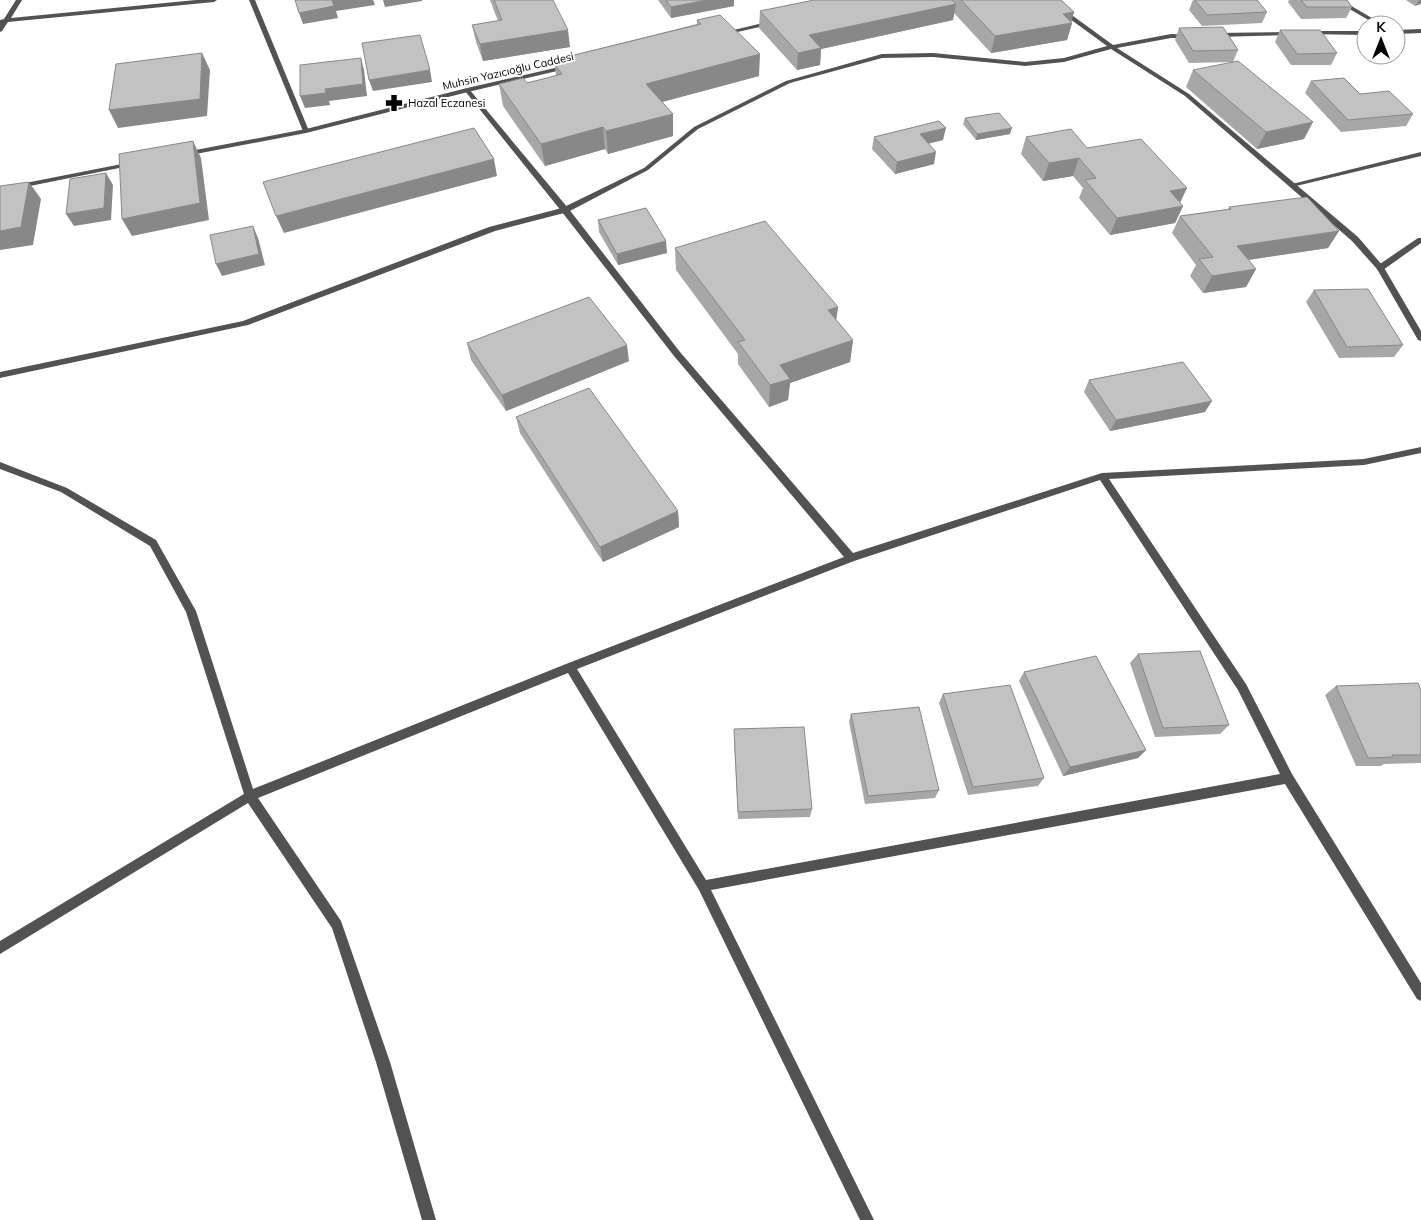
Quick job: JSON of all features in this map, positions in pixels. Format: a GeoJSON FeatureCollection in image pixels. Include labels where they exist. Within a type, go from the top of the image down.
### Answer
{"type":"FeatureCollection","features":[{"type":"Feature","properties":{"kind":"street"},"geometry":{"type":"LineString","coordinates":[[0,30],[3,21],[19,0]]}},
{"type":"Feature","properties":{"kind":"street"},"geometry":{"type":"LineString","coordinates":[[3,21],[214,0]]}},
{"type":"Feature","properties":{"kind":"street"},"geometry":{"type":"LineString","coordinates":[[252,0],[306,131]]}},
{"type":"Feature","properties":{"kind":"street"},"geometry":{"type":"LineString","coordinates":[[1046,0],[1112,47],[1187,95],[1355,239],[1380,268],[1421,338]]}},
{"type":"Feature","properties":{"kind":"street"},"geometry":{"type":"LineString","coordinates":[[1337,0],[1363,15]]}},
{"type":"Feature","properties":{"kind":"street"},"geometry":{"type":"LineString","coordinates":[[719,34],[777,21]]}},
{"type":"Feature","properties":{"kind":"street"},"geometry":{"type":"LineString","coordinates":[[1406,32],[1421,31]]}},
{"type":"Feature","properties":{"kind":"street"},"geometry":{"type":"LineString","coordinates":[[1209,35],[1356,32]]}},
{"type":"Feature","properties":{"kind":"street"},"geometry":{"type":"LineString","coordinates":[[0,375],[245,323],[492,229],[566,210],[646,169],[696,128],[788,82],[882,56],[933,55],[1025,64],[1064,60],[1112,47],[1171,36],[1199,35]]}},
{"type":"Feature","properties":{"kind":"street","name":"Muhsin Yazıcıoğlu Caddesi"},"geometry":{"type":"LineString","coordinates":[[182,155],[306,131],[467,90],[574,66]]}},
{"type":"Feature","properties":{"kind":"street"},"geometry":{"type":"LineString","coordinates":[[467,90],[566,210],[677,354],[851,558]]}},
{"type":"Feature","properties":{"kind":"street"},"geometry":{"type":"LineString","coordinates":[[1292,185],[1421,154]]}},
{"type":"Feature","properties":{"kind":"street"},"geometry":{"type":"LineString","coordinates":[[0,190],[143,162]]}},
{"type":"Feature","properties":{"kind":"street"},"geometry":{"type":"LineString","coordinates":[[1380,268],[1421,240]]}},
{"type":"Feature","properties":{"kind":"street"},"geometry":{"type":"LineString","coordinates":[[0,948],[250,796],[570,667],[851,558],[1102,476],[1364,462],[1421,450]]}},
{"type":"Feature","properties":{"kind":"street"},"geometry":{"type":"LineString","coordinates":[[0,465],[64,490],[153,543],[190,611],[250,796],[337,925],[383,1062],[429,1220]]}},
{"type":"Feature","properties":{"kind":"street"},"geometry":{"type":"LineString","coordinates":[[1102,476],[1242,687],[1288,778],[1421,995]]}},
{"type":"Feature","properties":{"kind":"street"},"geometry":{"type":"LineString","coordinates":[[570,667],[703,886],[867,1220]]}},
{"type":"Feature","properties":{"kind":"street"},"geometry":{"type":"LineString","coordinates":[[703,886],[1288,778]]}},
{"type":"Feature","properties":{"kind":"building"},"geometry":{"type":"Polygon","coordinates":[[[295,0],[332,0],[334,6],[299,13],[295,0]]]}},
{"type":"Feature","properties":{"kind":"building"},"geometry":{"type":"Polygon","coordinates":[[[494,0],[553,0],[568,30],[480,44],[472,25],[502,20],[494,0]]]}},
{"type":"Feature","properties":{"kind":"building"},"geometry":{"type":"Polygon","coordinates":[[[666,0],[707,0],[671,7],[666,0]]]}},
{"type":"Feature","properties":{"kind":"building"},"geometry":{"type":"Polygon","coordinates":[[[814,0],[952,0],[956,4],[809,35],[821,48],[798,53],[760,11],[814,0]]]}},
{"type":"Feature","properties":{"kind":"building"},"geometry":{"type":"Polygon","coordinates":[[[961,0],[1061,0],[1074,12],[1063,14],[1072,23],[995,36],[961,0]]]}},
{"type":"Feature","properties":{"kind":"building"},"geometry":{"type":"Polygon","coordinates":[[[1195,0],[1257,0],[1267,12],[1207,15],[1195,0]]]}},
{"type":"Feature","properties":{"kind":"building"},"geometry":{"type":"Polygon","coordinates":[[[1301,0],[1347,0],[1352,7],[1307,7],[1301,0]]]}},
{"type":"Feature","properties":{"kind":"building"},"geometry":{"type":"Polygon","coordinates":[[[720,15],[760,54],[646,84],[673,114],[606,131],[603,127],[541,144],[499,84],[523,78],[527,83],[562,74],[555,65],[566,62],[562,58],[701,24],[697,20],[720,15]]]}},
{"type":"Feature","properties":{"kind":"building"},"geometry":{"type":"Polygon","coordinates":[[[1223,27],[1238,50],[1193,51],[1179,28],[1223,27]]]}},
{"type":"Feature","properties":{"kind":"building"},"geometry":{"type":"Polygon","coordinates":[[[1280,30],[1320,30],[1337,53],[1297,54],[1280,30]]]}},
{"type":"Feature","properties":{"kind":"building"},"geometry":{"type":"Polygon","coordinates":[[[420,35],[430,70],[369,80],[362,43],[420,35]]]}},
{"type":"Feature","properties":{"kind":"building"},"geometry":{"type":"Polygon","coordinates":[[[202,53],[200,99],[109,110],[116,64],[202,53]]]}},
{"type":"Feature","properties":{"kind":"building"},"geometry":{"type":"Polygon","coordinates":[[[361,58],[363,84],[325,89],[326,93],[300,96],[300,65],[361,58]]]}},
{"type":"Feature","properties":{"kind":"building"},"geometry":{"type":"Polygon","coordinates":[[[1238,61],[1313,122],[1266,132],[1193,70],[1238,61]]]}},
{"type":"Feature","properties":{"kind":"building"},"geometry":{"type":"Polygon","coordinates":[[[1344,78],[1360,94],[1389,91],[1413,114],[1348,120],[1311,81],[1344,78]]]}},
{"type":"Feature","properties":{"kind":"building"},"geometry":{"type":"Polygon","coordinates":[[[999,113],[1012,128],[977,134],[965,118],[999,113]]]}},
{"type":"Feature","properties":{"kind":"building"},"geometry":{"type":"Polygon","coordinates":[[[939,121],[946,128],[920,134],[936,152],[897,162],[874,137],[939,121]]]}},
{"type":"Feature","properties":{"kind":"building"},"geometry":{"type":"Polygon","coordinates":[[[474,128],[494,159],[276,216],[263,182],[474,128]]]}},
{"type":"Feature","properties":{"kind":"building"},"geometry":{"type":"Polygon","coordinates":[[[1071,129],[1087,148],[1141,139],[1187,188],[1170,191],[1183,206],[1117,218],[1085,180],[1096,178],[1079,158],[1049,163],[1026,137],[1071,129]]]}},
{"type":"Feature","properties":{"kind":"building"},"geometry":{"type":"Polygon","coordinates":[[[193,141],[200,203],[122,219],[119,154],[193,141]]]}},
{"type":"Feature","properties":{"kind":"building"},"geometry":{"type":"Polygon","coordinates":[[[106,173],[104,208],[66,214],[70,179],[106,173]]]}},
{"type":"Feature","properties":{"kind":"building"},"geometry":{"type":"Polygon","coordinates":[[[29,182],[21,227],[0,231],[0,186],[29,182]]]}},
{"type":"Feature","properties":{"kind":"building"},"geometry":{"type":"Polygon","coordinates":[[[1307,197],[1339,231],[1237,246],[1256,269],[1212,276],[1199,259],[1213,257],[1180,216],[1231,209],[1229,207],[1307,197]]]}},
{"type":"Feature","properties":{"kind":"building"},"geometry":{"type":"Polygon","coordinates":[[[646,208],[666,241],[617,254],[598,220],[646,208]]]}},
{"type":"Feature","properties":{"kind":"building"},"geometry":{"type":"Polygon","coordinates":[[[765,221],[838,307],[828,310],[853,340],[780,365],[790,379],[770,385],[738,342],[745,340],[675,248],[765,221]]]}},
{"type":"Feature","properties":{"kind":"building"},"geometry":{"type":"Polygon","coordinates":[[[253,226],[259,254],[216,264],[210,235],[253,226]]]}},
{"type":"Feature","properties":{"kind":"building"},"geometry":{"type":"Polygon","coordinates":[[[1368,289],[1403,345],[1347,347],[1314,290],[1368,289]]]}},
{"type":"Feature","properties":{"kind":"building"},"geometry":{"type":"Polygon","coordinates":[[[589,297],[627,345],[502,395],[467,343],[589,297]]]}},
{"type":"Feature","properties":{"kind":"building"},"geometry":{"type":"Polygon","coordinates":[[[1183,362],[1212,401],[1116,420],[1089,380],[1183,362]]]}},
{"type":"Feature","properties":{"kind":"building"},"geometry":{"type":"Polygon","coordinates":[[[589,388],[678,511],[600,547],[516,417],[589,388]]]}},
{"type":"Feature","properties":{"kind":"building"},"geometry":{"type":"Polygon","coordinates":[[[1200,651],[1229,725],[1163,728],[1138,654],[1200,651]]]}},
{"type":"Feature","properties":{"kind":"building"},"geometry":{"type":"Polygon","coordinates":[[[1096,656],[1146,750],[1070,767],[1024,672],[1096,656]]]}},
{"type":"Feature","properties":{"kind":"building"},"geometry":{"type":"Polygon","coordinates":[[[1418,683],[1421,690],[1421,755],[1392,755],[1393,757],[1368,758],[1336,686],[1418,683]]]}},
{"type":"Feature","properties":{"kind":"building"},"geometry":{"type":"Polygon","coordinates":[[[1010,685],[1044,778],[973,787],[943,694],[1010,685]]]}},
{"type":"Feature","properties":{"kind":"building"},"geometry":{"type":"Polygon","coordinates":[[[919,707],[939,790],[868,796],[851,714],[919,707]]]}},
{"type":"Feature","properties":{"kind":"building"},"geometry":{"type":"Polygon","coordinates":[[[804,727],[812,809],[738,812],[734,729],[804,727]]]}},
{"type":"Feature","properties":{"kind":"place","name":"Hazal Eczanesi"},"geometry":{"type":"Point","coordinates":[394,103]}}]}
